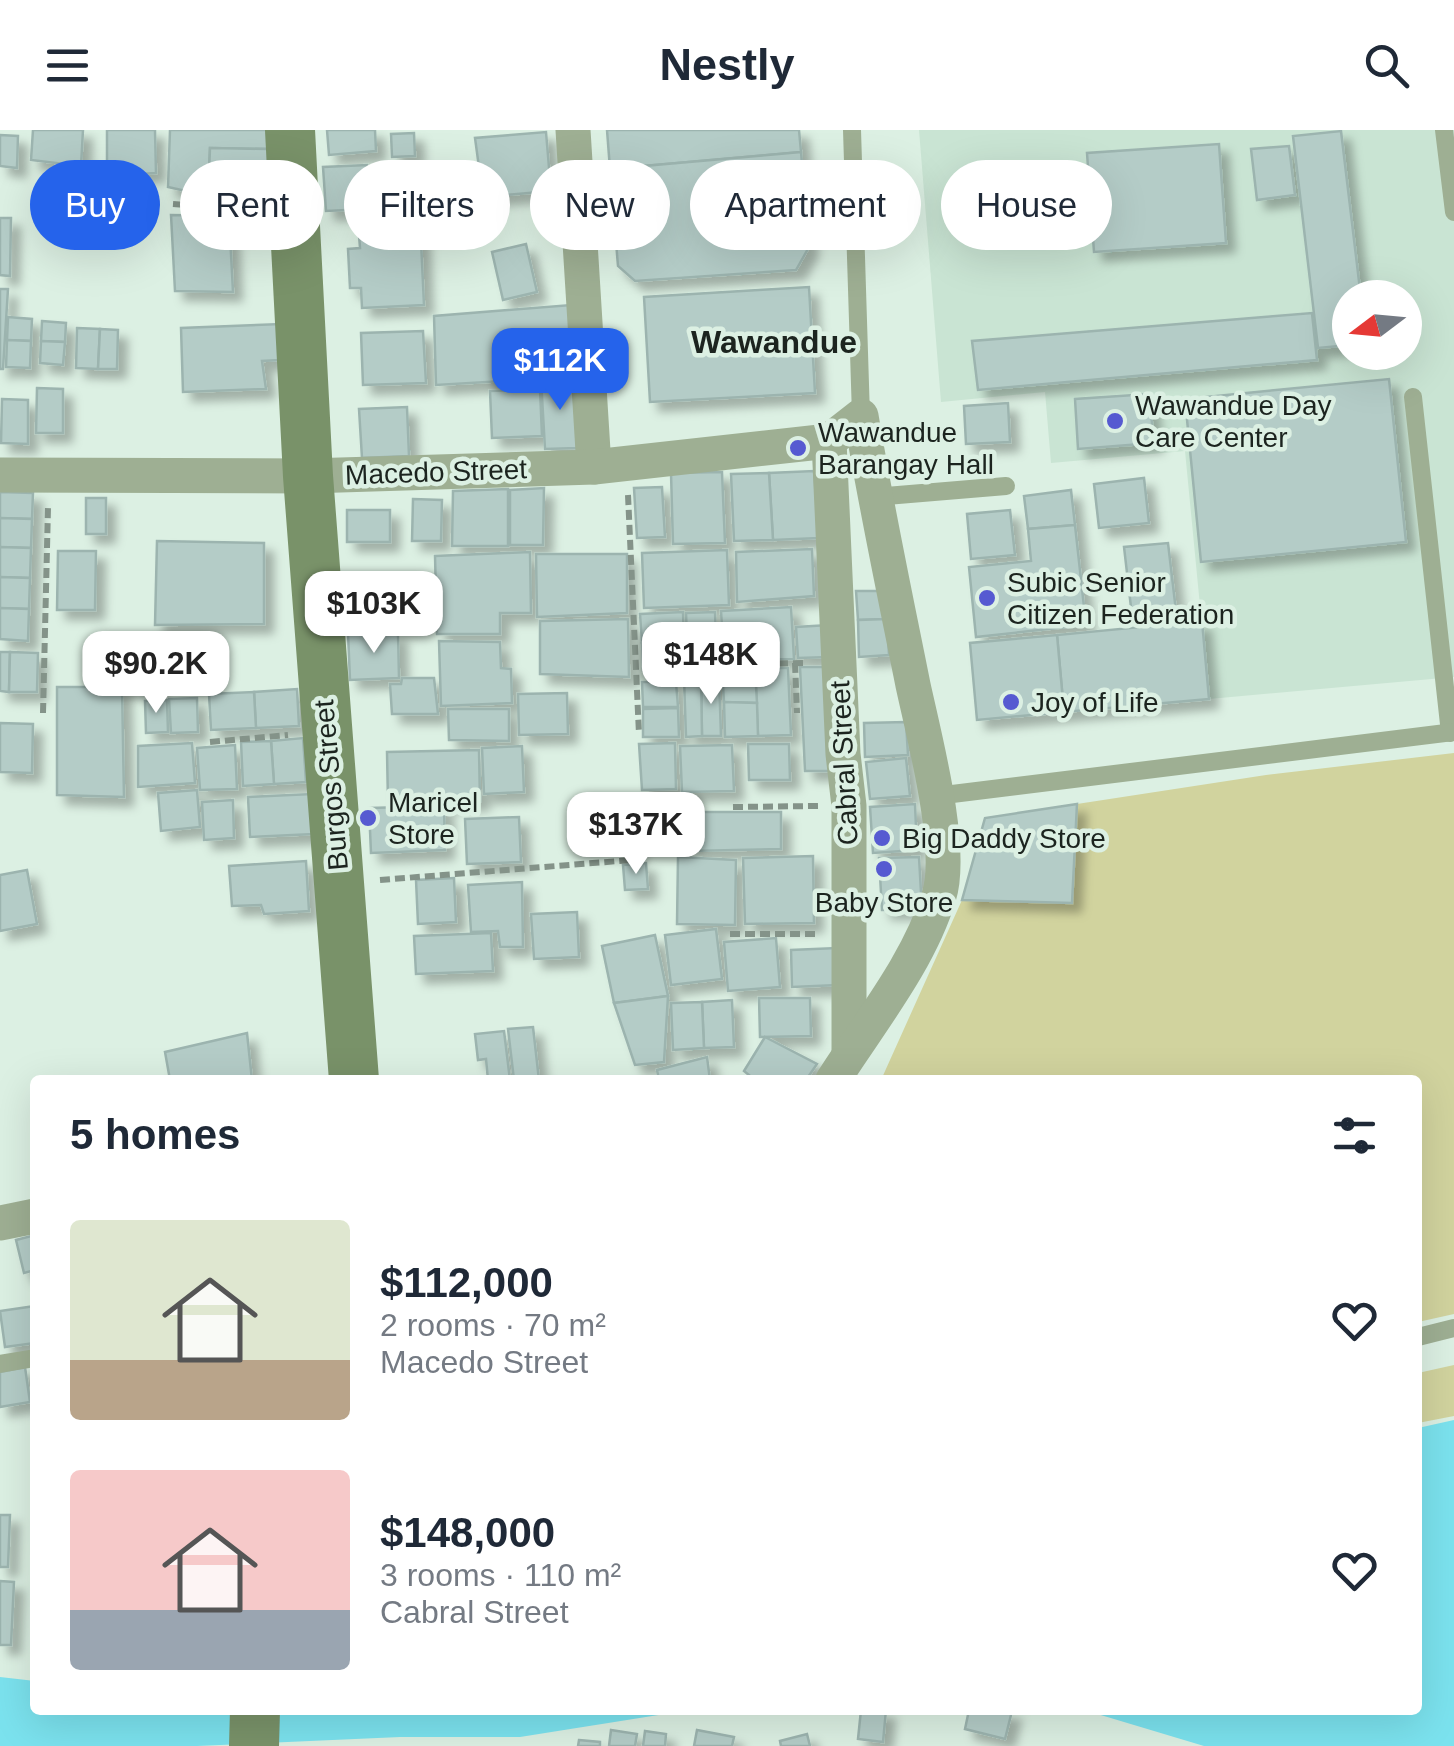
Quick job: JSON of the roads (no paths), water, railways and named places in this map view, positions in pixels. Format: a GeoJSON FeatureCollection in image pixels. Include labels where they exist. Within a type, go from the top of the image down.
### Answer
{"type":"FeatureCollection","features":[{"type":"Feature","properties":{"kind":"street","name":"Burgos Street"},"geometry":{"type":"LineString","coordinates":[[290,130],[308,476],[354,1075]]}},
{"type":"Feature","properties":{"kind":"street"},"geometry":{"type":"LineString","coordinates":[[573,130],[610,465]]}},
{"type":"Feature","properties":{"kind":"street"},"geometry":{"type":"LineString","coordinates":[[829,441],[862,416],[874,496],[936,796],[941,847],[941,892],[918,945],[841,1067]]}},
{"type":"Feature","properties":{"kind":"street","name":"Macedo Street"},"geometry":{"type":"LineString","coordinates":[[0,475],[308,476],[610,465],[829,441]]}},
{"type":"Feature","properties":{"kind":"street","name":"Cabral Street"},"geometry":{"type":"LineString","coordinates":[[829,441],[838,662],[849,806],[850,934],[841,1067]]}},
{"type":"Feature","properties":{"kind":"street"},"geometry":{"type":"LineString","coordinates":[[0,1223],[30,1217]]}},
{"type":"Feature","properties":{"kind":"street"},"geometry":{"type":"LineString","coordinates":[[254,1746],[255,1715]]}},
{"type":"Feature","properties":{"kind":"lane"},"geometry":{"type":"LineString","coordinates":[[852,130],[862,416]]}},
{"type":"Feature","properties":{"kind":"lane"},"geometry":{"type":"LineString","coordinates":[[1444,130],[1454,212]]}},
{"type":"Feature","properties":{"kind":"lane"},"geometry":{"type":"LineString","coordinates":[[936,796],[1452,732],[1413,398]]}},
{"type":"Feature","properties":{"kind":"lane"},"geometry":{"type":"LineString","coordinates":[[874,496],[1006,486]]}},
{"type":"Feature","properties":{"kind":"lane"},"geometry":{"type":"LineString","coordinates":[[1422,1335],[1454,1328]]}},
{"type":"Feature","properties":{"kind":"lane"},"geometry":{"type":"LineString","coordinates":[[0,1364],[30,1359]]}},
{"type":"Feature","properties":{"kind":"water"},"geometry":{"type":"Polygon","coordinates":[[[1454,1420],[1454,1746],[1204,1746],[1101,1715],[1422,1715],[1422,1427],[1454,1420]]]}},
{"type":"Feature","properties":{"kind":"water"},"geometry":{"type":"Polygon","coordinates":[[[0,1677],[30,1680],[30,1715],[659,1715],[520,1737],[400,1737],[197,1746],[0,1746],[0,1677]]]}},
{"type":"Feature","properties":{"kind":"place","name":"Wawandue Day Care Center"},"geometry":{"type":"Point","coordinates":[1115,421]}},
{"type":"Feature","properties":{"kind":"place","name":"Wawandue Barangay Hall"},"geometry":{"type":"Point","coordinates":[798,448]}},
{"type":"Feature","properties":{"kind":"place","name":"Subic Senior Citizen Federation"},"geometry":{"type":"Point","coordinates":[987,598]}},
{"type":"Feature","properties":{"kind":"place","name":"Joy of Life"},"geometry":{"type":"Point","coordinates":[1011,702]}},
{"type":"Feature","properties":{"kind":"place","name":"Maricel Store"},"geometry":{"type":"Point","coordinates":[368,818]}},
{"type":"Feature","properties":{"kind":"place","name":"Big Daddy Store"},"geometry":{"type":"Point","coordinates":[882,838]}},
{"type":"Feature","properties":{"kind":"place","name":"Baby Store"},"geometry":{"type":"Point","coordinates":[884,869]}},
{"type":"Feature","properties":{"kind":"district","name":"Wawandue"},"geometry":{"type":"Point","coordinates":[774,342]}}]}
